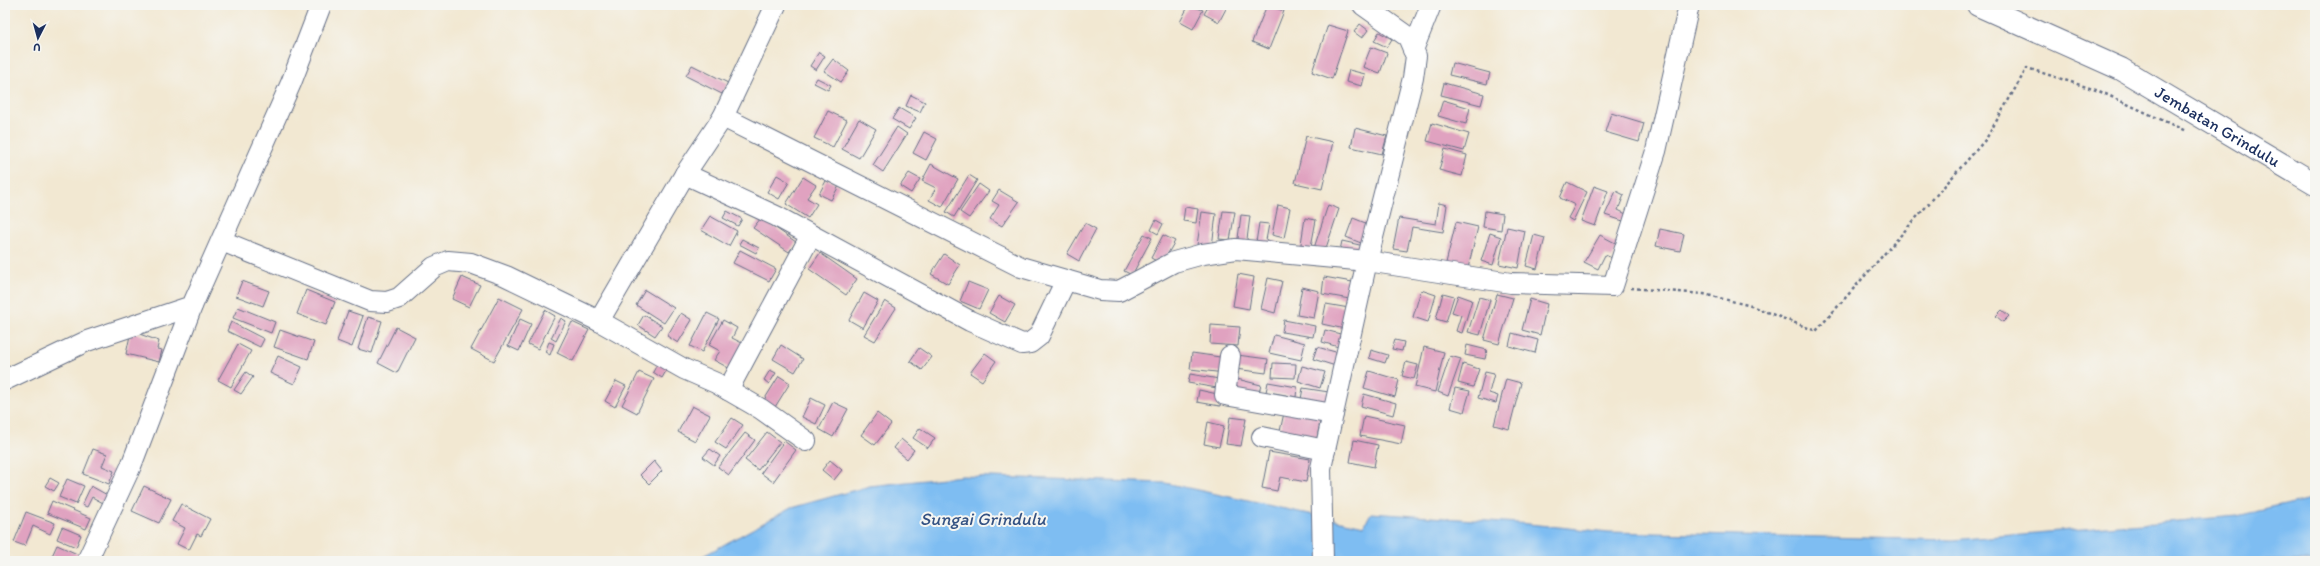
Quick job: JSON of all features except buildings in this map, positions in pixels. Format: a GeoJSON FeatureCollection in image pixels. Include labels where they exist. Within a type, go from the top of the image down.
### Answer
{"type":"FeatureCollection","features":[{"type":"Feature","properties":{"kind":"highway","name":"Jembatan Grindulu"},"geometry":{"type":"LineString","coordinates":[[1978,5],[2121,69],[2315,184]]}},
{"type":"Feature","properties":{"kind":"street"},"geometry":{"type":"LineString","coordinates":[[87,561],[131,466],[192,306],[291,83],[322,5]]}},
{"type":"Feature","properties":{"kind":"street"},"geometry":{"type":"LineString","coordinates":[[599,321],[685,174],[723,117],[776,5]]}},
{"type":"Feature","properties":{"kind":"street"},"geometry":{"type":"LineString","coordinates":[[1323,561],[1321,468],[1367,261],[1413,78],[1416,56],[1408,37],[1363,5]]}},
{"type":"Feature","properties":{"kind":"street"},"geometry":{"type":"LineString","coordinates":[[1413,50],[1431,5]]}},
{"type":"Feature","properties":{"kind":"street"},"geometry":{"type":"LineString","coordinates":[[723,117],[1021,267],[1100,290],[1119,291],[1174,262],[1203,254],[1236,249],[1367,261],[1511,283],[1613,286],[1656,151],[1689,5]]}},
{"type":"Feature","properties":{"kind":"street"},"geometry":{"type":"LineString","coordinates":[[685,174],[776,216],[899,281],[970,321],[1022,344],[1030,344],[1039,336],[1066,280]]}},
{"type":"Feature","properties":{"kind":"street"},"geometry":{"type":"LineString","coordinates":[[728,390],[811,235]]}},
{"type":"Feature","properties":{"kind":"street"},"geometry":{"type":"LineString","coordinates":[[222,241],[370,301],[387,302],[399,298],[434,267],[448,261],[471,262],[506,276],[599,321],[684,369],[728,390],[761,409],[806,441]]}},
{"type":"Feature","properties":{"kind":"street"},"geometry":{"type":"LineString","coordinates":[[5,380],[87,341],[192,306]]}},
{"type":"Feature","properties":{"kind":"street"},"geometry":{"type":"LineString","coordinates":[[1230,356],[1225,395],[1333,414]]}},
{"type":"Feature","properties":{"kind":"street"},"geometry":{"type":"LineString","coordinates":[[1262,437],[1325,450]]}},
{"type":"Feature","properties":{"kind":"path"},"geometry":{"type":"LineString","coordinates":[[1613,286],[1704,294],[1751,306],[1816,330],[1986,139],[2027,68],[2099,91],[2189,133]]}},
{"type":"Feature","properties":{"kind":"water","name":"Sungai Grindulu"},"geometry":{"type":"Polygon","coordinates":[[[962,476],[1165,483],[1364,526],[1371,513],[1518,523],[1609,532],[1952,540],[2237,516],[2315,498],[2315,561],[694,561],[791,508],[870,486],[962,476]]]}}]}
